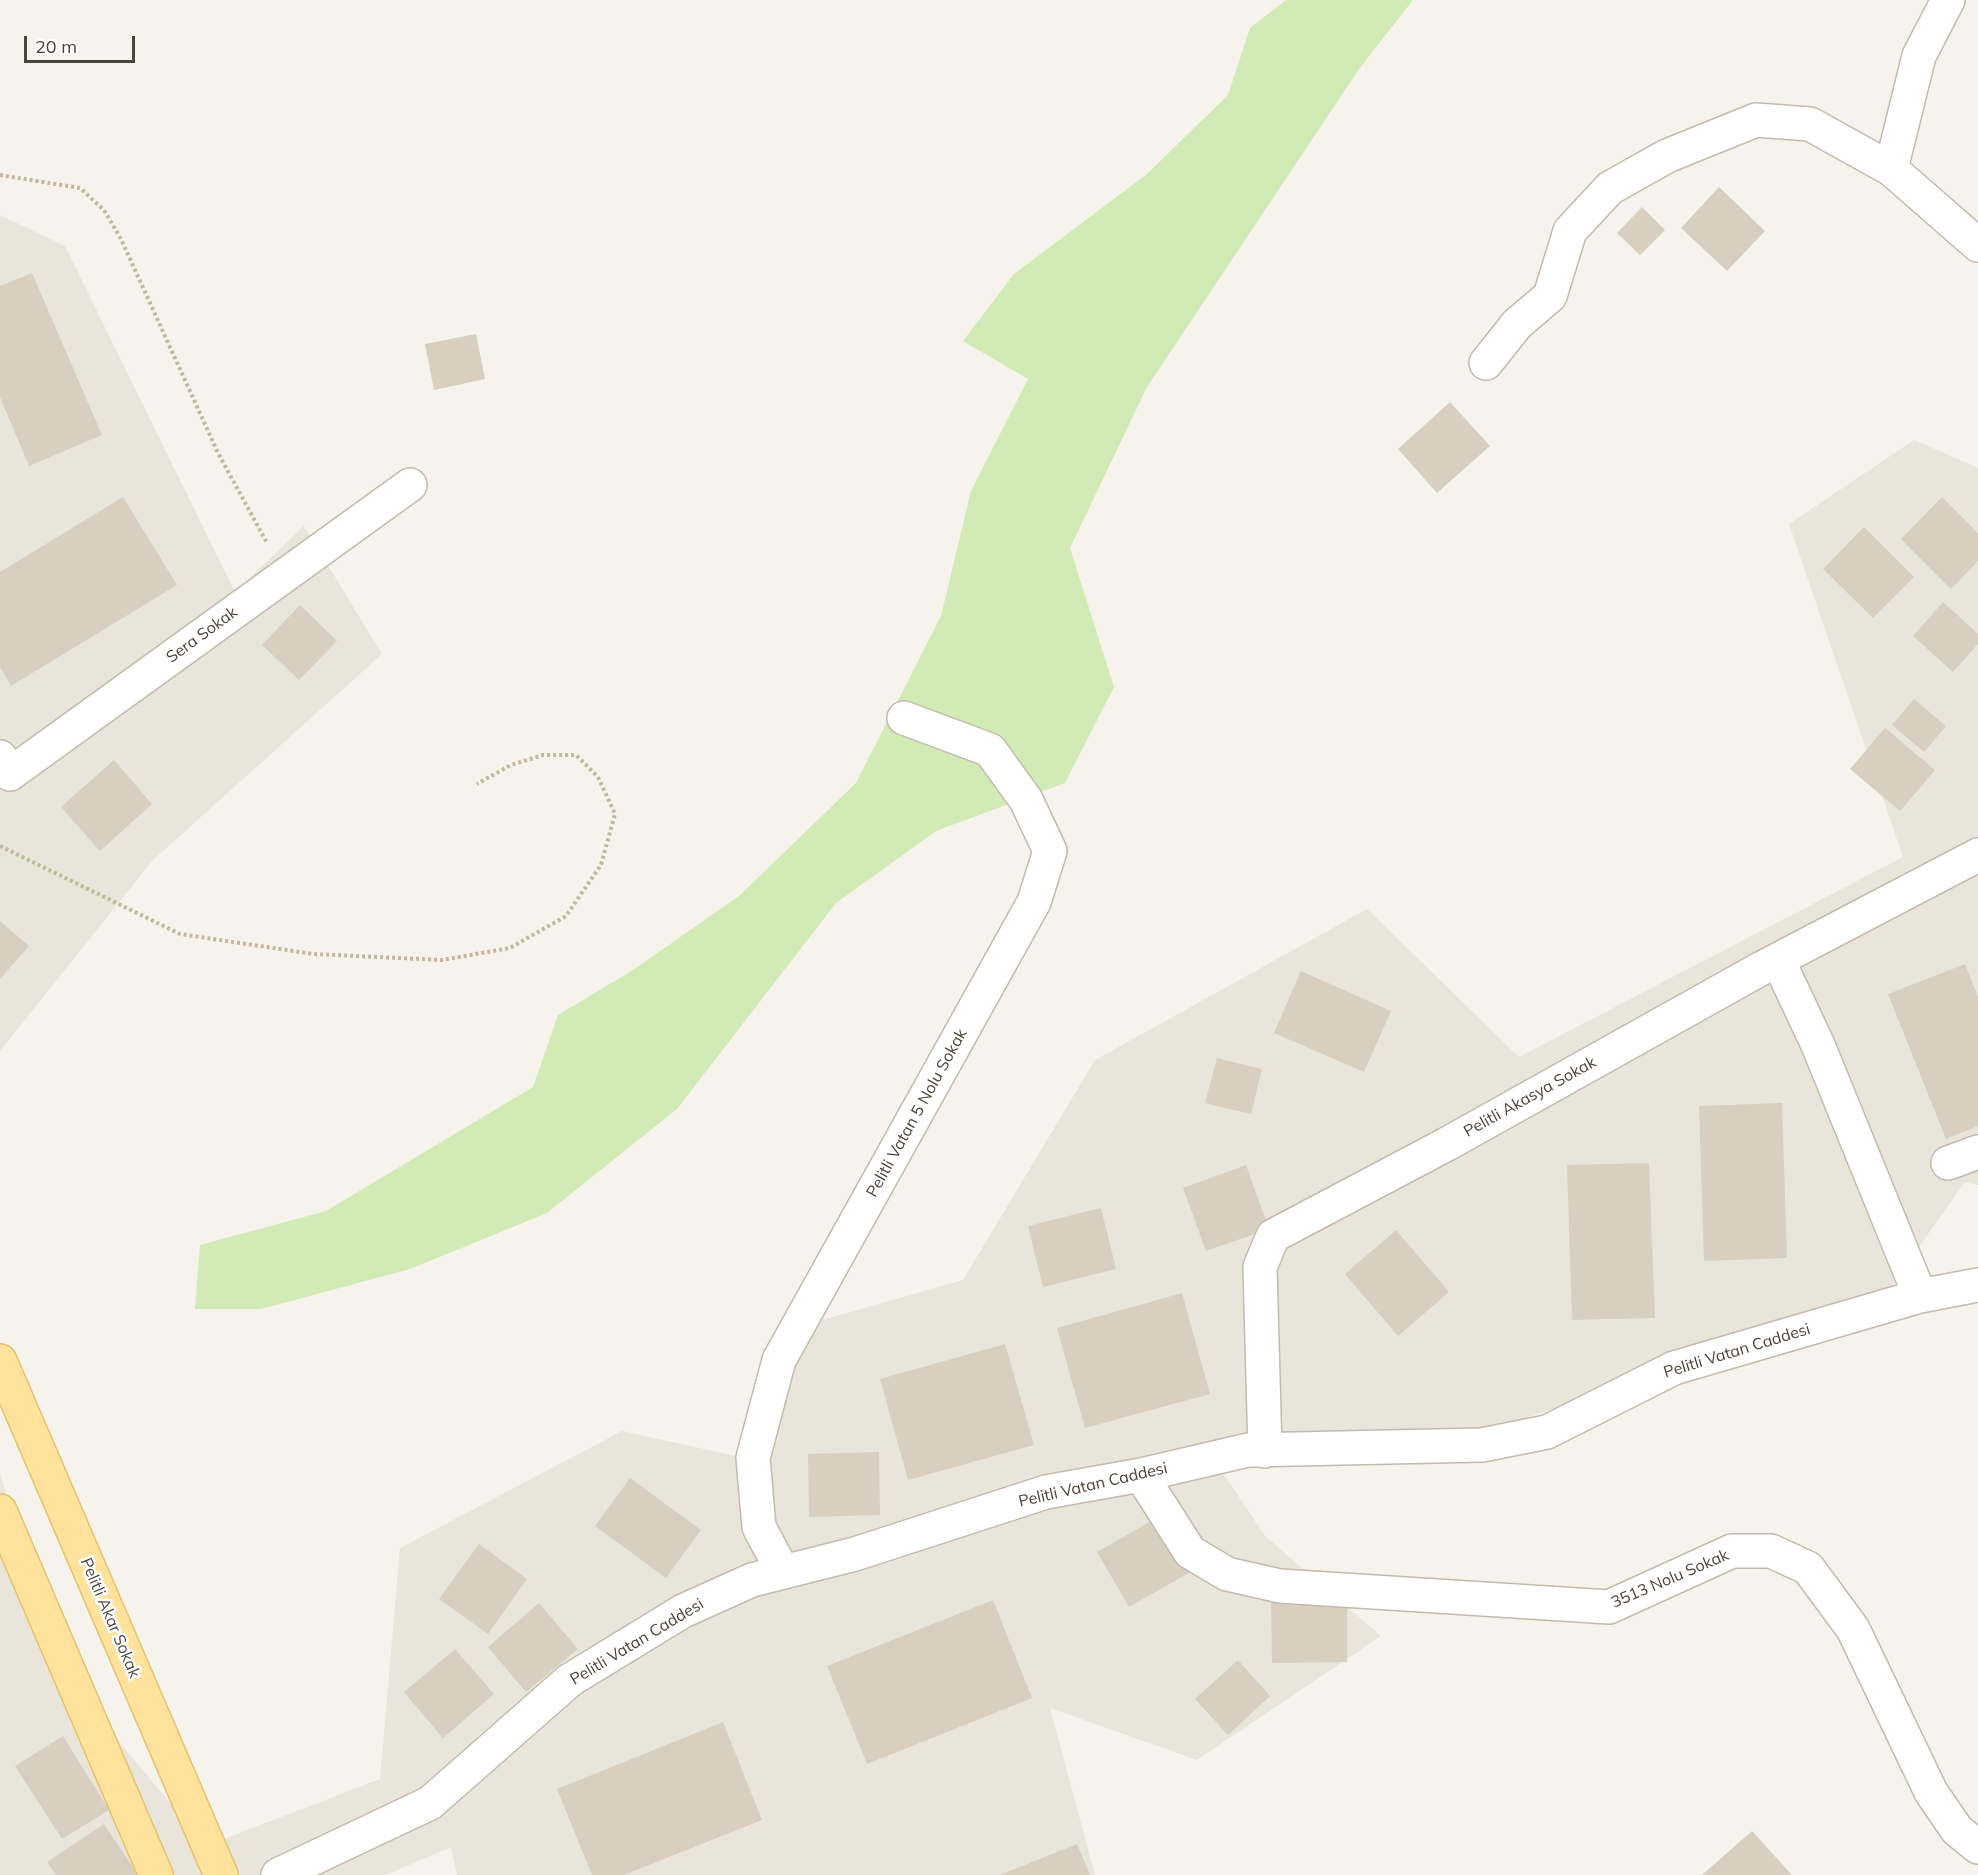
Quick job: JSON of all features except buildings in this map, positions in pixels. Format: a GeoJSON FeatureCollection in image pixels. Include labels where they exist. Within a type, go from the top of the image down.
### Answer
{"type":"FeatureCollection","features":[{"type":"Feature","properties":{"kind":"main road","name":"Pelitli Akar Sokak"},"geometry":{"type":"LineString","coordinates":[[0,1361],[221,1875]]}},
{"type":"Feature","properties":{"kind":"main road"},"geometry":{"type":"LineString","coordinates":[[0,1511],[156,1875]]}},
{"type":"Feature","properties":{"kind":"street"},"geometry":{"type":"LineString","coordinates":[[1891,169],[1919,56],[1948,0]]}},
{"type":"Feature","properties":{"kind":"street"},"geometry":{"type":"LineString","coordinates":[[1486,363],[1517,324],[1550,296],[1570,231],[1610,188],[1667,156],[1756,120],[1810,124],[1891,169],[1978,245]]}},
{"type":"Feature","properties":{"kind":"street","name":"Sera Sokak"},"geometry":{"type":"LineString","coordinates":[[3,771],[410,485]]}},
{"type":"Feature","properties":{"kind":"street","name":"Pelitli Vatan 5 Nolu Sokak"},"geometry":{"type":"LineString","coordinates":[[783,1572],[759,1527],[753,1458],[780,1360],[1034,903],[1050,851],[1026,800],[990,750],[904,718]]}},
{"type":"Feature","properties":{"kind":"street","name":"Pelitli Akasya Sokak"},"geometry":{"type":"LineString","coordinates":[[1264,1451],[1260,1267],[1273,1236],[1447,1144],[1778,960],[1978,855]]}},
{"type":"Feature","properties":{"kind":"street"},"geometry":{"type":"LineString","coordinates":[[1778,960],[1818,1046],[1920,1296]]}},
{"type":"Feature","properties":{"kind":"street","name":"Pelitli Vatan Caddesi"},"geometry":{"type":"LineString","coordinates":[[278,1875],[430,1803],[570,1680],[683,1611],[752,1580],[855,1554],[1046,1492],[1141,1475],[1248,1450],[1482,1445],[1547,1432],[1674,1368],[1920,1296],[1978,1285]]}},
{"type":"Feature","properties":{"kind":"street","name":"3513 Nolu Sokak"},"geometry":{"type":"LineString","coordinates":[[1141,1475],[1190,1552],[1227,1574],[1280,1586],[1609,1607],[1732,1551],[1771,1551],[1808,1568],[1853,1629],[1931,1792],[1957,1830],[1978,1847]]}},
{"type":"Feature","properties":{"kind":"path"},"geometry":{"type":"LineString","coordinates":[[0,175],[80,189],[104,210],[122,239],[218,453],[285,575]]}},
{"type":"Feature","properties":{"kind":"path"},"geometry":{"type":"LineString","coordinates":[[0,846],[180,934],[313,954],[442,960],[510,948],[566,916],[601,865],[615,814],[598,777],[576,755],[543,755],[511,765],[477,784]]}},
{"type":"Feature","properties":{"kind":"shaded area"},"geometry":{"type":"Polygon","coordinates":[[[0,215],[65,246],[235,592],[304,526],[382,654],[153,860],[0,1051],[0,215]]]}},
{"type":"Feature","properties":{"kind":"shaded area"},"geometry":{"type":"Polygon","coordinates":[[[1914,440],[1978,468],[1978,1185],[1965,1182],[1885,1295],[1412,1457],[1213,1458],[1265,1536],[1381,1636],[1197,1760],[1050,1708],[1095,1875],[457,1875],[451,1847],[386,1875],[0,1875],[0,1473],[57,1667],[206,1846],[380,1779],[400,1548],[622,1431],[745,1458],[794,1328],[963,1280],[1095,1060],[1367,909],[1519,1057],[1903,857],[1789,524],[1914,440]]]}},
{"type":"Feature","properties":{"kind":"green space"},"geometry":{"type":"Polygon","coordinates":[[[1286,0],[1413,0],[1359,69],[1147,387],[1070,548],[1114,687],[1065,783],[936,831],[836,903],[677,1109],[547,1213],[410,1269],[261,1309],[195,1309],[200,1245],[326,1211],[533,1087],[558,1015],[633,970],[739,896],[856,783],[941,616],[971,491],[1028,379],[963,341],[1014,274],[1147,174],[1228,95],[1250,28],[1286,0]]]}}]}
